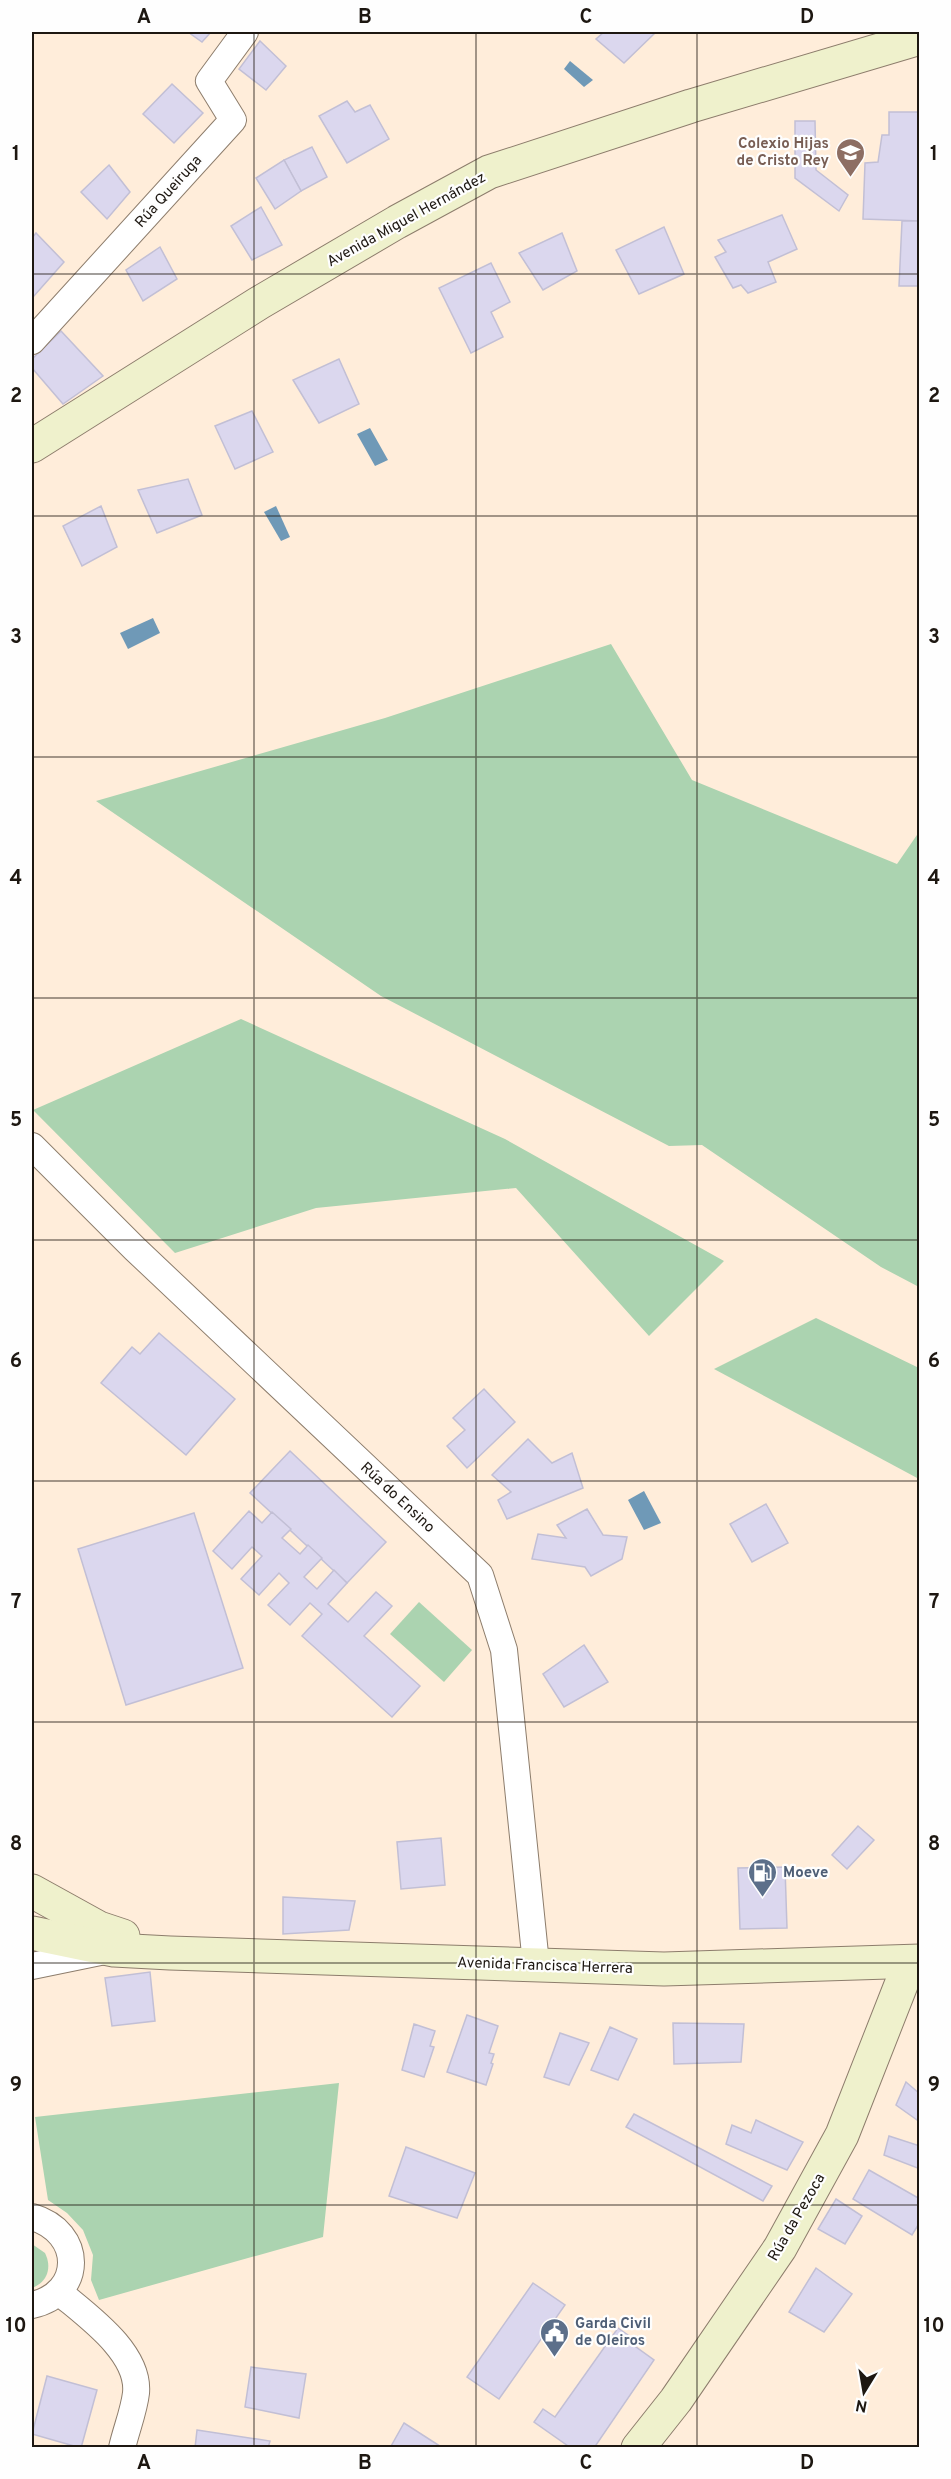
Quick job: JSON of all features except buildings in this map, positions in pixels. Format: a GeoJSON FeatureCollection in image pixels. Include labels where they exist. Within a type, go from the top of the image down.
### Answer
{"type":"FeatureCollection","features":[{"type":"Feature","properties":{"kind":"street","name":"Rúa Queiruga"},"geometry":{"type":"LineString","coordinates":[[32,341],[233,120],[209,81],[245,32]]}},
{"type":"Feature","properties":{"kind":"street","name":"Avenida Miguel Hernández"},"geometry":{"type":"LineString","coordinates":[[32,446],[259,303],[397,222],[489,172],[691,106],[920,38]]}},
{"type":"Feature","properties":{"kind":"street","name":"Rúa do Ensino"},"geometry":{"type":"LineString","coordinates":[[32,1146],[135,1249],[480,1575],[504,1650],[536,1964]]}},
{"type":"Feature","properties":{"kind":"street","name":"Avenida Francisca Herrera"},"geometry":{"type":"LineString","coordinates":[[32,1891],[99,1928],[170,1953]]}},
{"type":"Feature","properties":{"kind":"street","name":"Avenida Francisca Herrera"},"geometry":{"type":"LineString","coordinates":[[32,1933],[114,1950],[170,1953],[664,1969],[915,1962]]}},
{"type":"Feature","properties":{"kind":"street","name":"Avenida Francisca Herrera"},"geometry":{"type":"LineString","coordinates":[[32,1966],[114,1950]]}},
{"type":"Feature","properties":{"kind":"street","name":"Rúa da Pezoca"},"geometry":{"type":"LineString","coordinates":[[638,2448],[676,2400],[780,2248],[842,2135],[915,1962]]}},
{"type":"Feature","properties":{"kind":"street"},"geometry":{"type":"LineString","coordinates":[[32,2216],[58,2229],[66,2241],[70,2255],[70,2270],[65,2283],[50,2298],[32,2305]]}},
{"type":"Feature","properties":{"kind":"street"},"geometry":{"type":"LineString","coordinates":[[58,2292],[119,2346],[131,2370],[136,2391],[122,2448]]}},
{"type":"Feature","properties":{"kind":"green space"},"geometry":{"type":"Polygon","coordinates":[[[611,644],[692,780],[897,864],[919,832],[919,1287],[881,1267],[702,1145],[669,1146],[381,996],[96,801],[385,718],[611,644]]]}},
{"type":"Feature","properties":{"kind":"green space"},"geometry":{"type":"Polygon","coordinates":[[[241,1019],[505,1139],[724,1261],[649,1336],[516,1188],[316,1208],[175,1253],[33,1110],[241,1019]]]}},
{"type":"Feature","properties":{"kind":"green space"},"geometry":{"type":"Polygon","coordinates":[[[816,1318],[919,1368],[919,1479],[714,1369],[816,1318]]]}},
{"type":"Feature","properties":{"kind":"green space"},"geometry":{"type":"Polygon","coordinates":[[[419,1602],[472,1650],[444,1682],[390,1634],[419,1602]]]}},
{"type":"Feature","properties":{"kind":"green space"},"geometry":{"type":"Polygon","coordinates":[[[339,2083],[323,2237],[99,2300],[91,2280],[93,2255],[83,2230],[67,2213],[48,2200],[35,2117],[339,2083]]]}},
{"type":"Feature","properties":{"kind":"green space"},"geometry":{"type":"Polygon","coordinates":[[[32,2244],[45,2253],[48,2269],[42,2282],[32,2288],[32,2244]]]}},
{"type":"Feature","properties":{"kind":"water"},"geometry":{"type":"Polygon","coordinates":[[[570,61],[593,80],[584,87],[564,69],[570,61]]]}},
{"type":"Feature","properties":{"kind":"water"},"geometry":{"type":"Polygon","coordinates":[[[370,428],[388,460],[375,466],[357,434],[370,428]]]}},
{"type":"Feature","properties":{"kind":"water"},"geometry":{"type":"Polygon","coordinates":[[[276,506],[290,537],[281,541],[264,512],[276,506]]]}},
{"type":"Feature","properties":{"kind":"water"},"geometry":{"type":"Polygon","coordinates":[[[153,618],[160,633],[128,649],[120,633],[153,618]]]}},
{"type":"Feature","properties":{"kind":"water"},"geometry":{"type":"Polygon","coordinates":[[[644,1491],[661,1523],[644,1530],[628,1500],[644,1491]]]}},
{"type":"Feature","properties":{"kind":"place","name":"Colexio Hijas de Cristo Rey"},"geometry":{"type":"Point","coordinates":[850,178]}},
{"type":"Feature","properties":{"kind":"place","name":"Moeve"},"geometry":{"type":"Point","coordinates":[762,1898]}},
{"type":"Feature","properties":{"kind":"place","name":"Garda Civil de Oleiros"},"geometry":{"type":"Point","coordinates":[554,2358]}}]}
